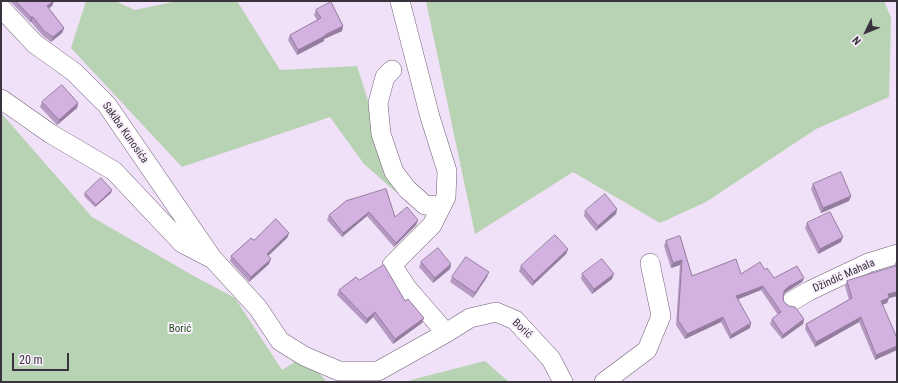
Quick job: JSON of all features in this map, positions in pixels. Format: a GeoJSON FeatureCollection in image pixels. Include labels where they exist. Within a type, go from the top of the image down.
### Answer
{"type":"FeatureCollection","features":[{"type":"Feature","properties":{"kind":"street"},"geometry":{"type":"LineString","coordinates":[[400,1],[430,117],[446,171],[446,196],[432,225],[392,265],[407,288],[446,333]]}},
{"type":"Feature","properties":{"kind":"street","name":"Sakiba Kunosića"},"geometry":{"type":"LineString","coordinates":[[1,8],[35,44],[74,72],[107,105],[213,259]]}},
{"type":"Feature","properties":{"kind":"street"},"geometry":{"type":"LineString","coordinates":[[392,70],[385,77],[378,103],[381,134],[394,172],[407,189],[425,205],[441,206]]}},
{"type":"Feature","properties":{"kind":"street","name":"Borić"},"geometry":{"type":"LineString","coordinates":[[1,99],[51,134],[114,171],[182,244],[213,259],[258,308],[280,341],[304,356],[339,371],[378,371],[470,318],[496,312],[515,320],[551,359],[563,382]]}},
{"type":"Feature","properties":{"kind":"street","name":"Džindić Mahala"},"geometry":{"type":"LineString","coordinates":[[792,301],[809,291],[868,263],[897,254]]}},
{"type":"Feature","properties":{"kind":"street"},"geometry":{"type":"LineString","coordinates":[[604,382],[647,350],[661,316],[650,263]]}},
{"type":"Feature","properties":{"kind":"green space"},"geometry":{"type":"Polygon","coordinates":[[[86,1],[115,1],[135,10],[177,1],[237,1],[280,70],[357,66],[397,193],[364,164],[330,117],[182,167],[71,48],[86,1]]]}},
{"type":"Feature","properties":{"kind":"green space"},"geometry":{"type":"Polygon","coordinates":[[[426,1],[884,1],[891,18],[889,97],[816,129],[706,202],[660,223],[573,172],[475,234],[426,1]]]}},
{"type":"Feature","properties":{"kind":"green space"},"geometry":{"type":"Polygon","coordinates":[[[1,113],[92,217],[235,298],[282,370],[304,356],[327,382],[1,382],[1,113]]]}},
{"type":"Feature","properties":{"kind":"green space"},"geometry":{"type":"Polygon","coordinates":[[[485,361],[509,382],[403,382],[485,361]]]}},
{"type":"Feature","properties":{"kind":"building"},"geometry":{"type":"Polygon","coordinates":[[[16,1],[54,1],[47,6],[64,28],[53,37],[44,31],[33,17],[31,17],[16,1]]]}},
{"type":"Feature","properties":{"kind":"building"},"geometry":{"type":"Polygon","coordinates":[[[331,2],[343,26],[298,50],[290,35],[321,18],[316,10],[331,2]]]}},
{"type":"Feature","properties":{"kind":"building"},"geometry":{"type":"Polygon","coordinates":[[[62,85],[78,103],[59,120],[42,102],[62,85]]]}},
{"type":"Feature","properties":{"kind":"building"},"geometry":{"type":"Polygon","coordinates":[[[841,172],[851,196],[823,208],[813,184],[841,172]]]}},
{"type":"Feature","properties":{"kind":"building"},"geometry":{"type":"Polygon","coordinates":[[[101,178],[112,190],[96,205],[85,193],[101,178]]]}},
{"type":"Feature","properties":{"kind":"building"},"geometry":{"type":"Polygon","coordinates":[[[386,189],[395,217],[407,207],[418,220],[396,243],[369,212],[343,233],[329,215],[346,201],[386,189]]]}},
{"type":"Feature","properties":{"kind":"building"},"geometry":{"type":"Polygon","coordinates":[[[605,194],[617,209],[598,226],[585,211],[605,194]]]}},
{"type":"Feature","properties":{"kind":"building"},"geometry":{"type":"Polygon","coordinates":[[[830,212],[843,237],[820,249],[807,223],[830,212]]]}},
{"type":"Feature","properties":{"kind":"building"},"geometry":{"type":"Polygon","coordinates":[[[276,219],[289,233],[267,254],[271,259],[251,277],[231,256],[251,238],[254,240],[276,219]]]}},
{"type":"Feature","properties":{"kind":"building"},"geometry":{"type":"Polygon","coordinates":[[[555,235],[568,249],[534,281],[521,266],[555,235]]]}},
{"type":"Feature","properties":{"kind":"building"},"geometry":{"type":"Polygon","coordinates":[[[680,236],[692,276],[736,259],[741,274],[760,262],[765,270],[767,268],[774,278],[797,266],[804,278],[788,287],[784,291],[783,297],[784,302],[789,306],[795,307],[804,319],[783,335],[772,319],[781,312],[763,286],[736,296],[751,323],[731,335],[723,317],[687,334],[678,320],[682,260],[673,263],[666,241],[680,236]]]}},
{"type":"Feature","properties":{"kind":"building"},"geometry":{"type":"Polygon","coordinates":[[[438,248],[451,264],[435,278],[421,262],[438,248]]]}},
{"type":"Feature","properties":{"kind":"building"},"geometry":{"type":"Polygon","coordinates":[[[466,257],[489,272],[475,293],[452,277],[466,257]]]}},
{"type":"Feature","properties":{"kind":"building"},"geometry":{"type":"Polygon","coordinates":[[[602,259],[614,274],[594,289],[582,274],[602,259]]]}},
{"type":"Feature","properties":{"kind":"building"},"geometry":{"type":"Polygon","coordinates":[[[384,265],[405,301],[408,299],[424,318],[395,339],[375,312],[367,319],[339,290],[356,277],[359,280],[384,265]]]}},
{"type":"Feature","properties":{"kind":"building"},"geometry":{"type":"Polygon","coordinates":[[[897,266],[897,292],[888,294],[889,298],[881,301],[897,338],[897,346],[876,355],[861,317],[816,342],[806,324],[852,298],[847,281],[897,266]]]}}]}
